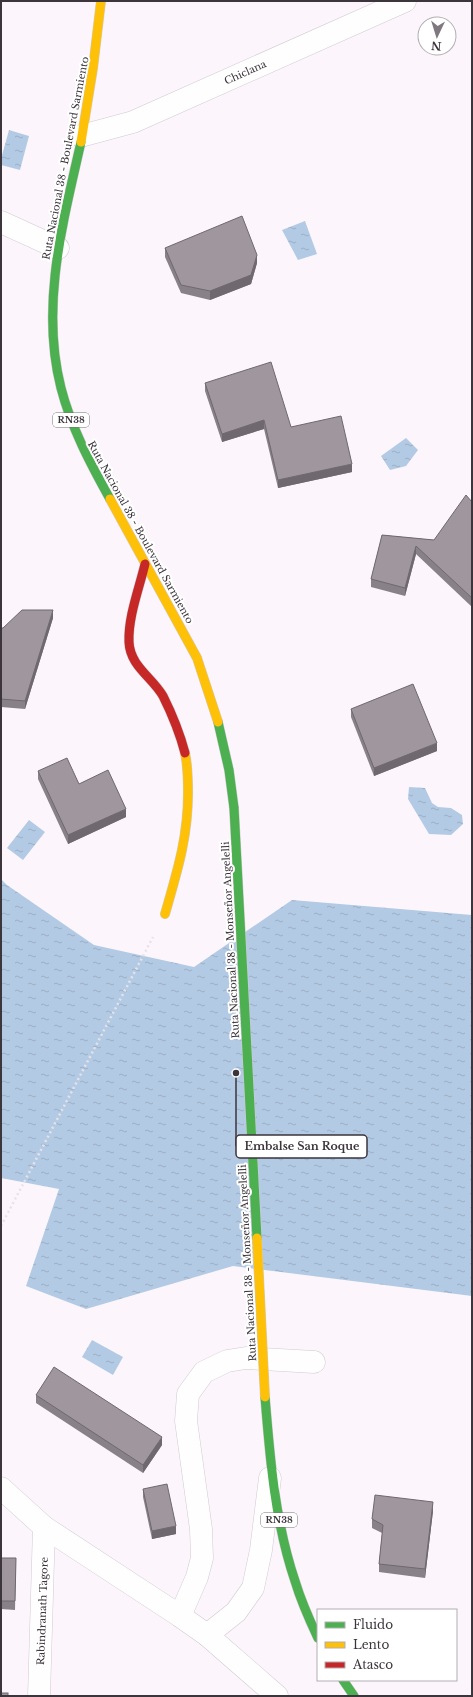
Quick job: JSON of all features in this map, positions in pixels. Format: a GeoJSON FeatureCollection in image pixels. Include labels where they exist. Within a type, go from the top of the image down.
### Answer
{"type":"FeatureCollection","features":[{"type":"Feature","properties":{"kind":"main road","name":"Ruta Nacional 38 - Boulevard Sarmiento"},"geometry":{"type":"LineString","coordinates":[[101,1],[97,48],[82,136],[58,248],[55,278],[54,338],[58,374],[67,407],[78,438],[91,465],[197,658],[210,692],[226,749],[232,776],[234,808]]}},
{"type":"Feature","properties":{"kind":"main road"},"geometry":{"type":"LineString","coordinates":[[145,564],[131,620],[129,643],[135,663],[162,694],[180,735],[188,767],[188,819],[182,856],[165,914]]}},
{"type":"Feature","properties":{"kind":"main road","name":"Ruta Nacional 38 - Monseñor Angelelli"},"geometry":{"type":"LineString","coordinates":[[234,808],[265,1397],[271,1469],[286,1556],[301,1599],[317,1636]]}},
{"type":"Feature","properties":{"kind":"main road"},"geometry":{"type":"LineString","coordinates":[[343,1681],[354,1696]]}},
{"type":"Feature","properties":{"kind":"street","name":"Chiclana"},"geometry":{"type":"LineString","coordinates":[[82,136],[133,122],[405,1]]}},
{"type":"Feature","properties":{"kind":"street"},"geometry":{"type":"LineString","coordinates":[[1,222],[58,248]]}},
{"type":"Feature","properties":{"kind":"street"},"geometry":{"type":"LineString","coordinates":[[180,1616],[197,1577],[202,1558],[201,1529],[186,1421],[188,1394],[204,1372],[226,1361],[246,1358],[314,1362]]}},
{"type":"Feature","properties":{"kind":"street"},"geometry":{"type":"LineString","coordinates":[[207,1635],[236,1612],[253,1588],[261,1550],[271,1469]]}},
{"type":"Feature","properties":{"kind":"street"},"geometry":{"type":"LineString","coordinates":[[1,1488],[44,1527],[207,1635],[277,1696]]}},
{"type":"Feature","properties":{"kind":"street","name":"Rabindranath Tagore"},"geometry":{"type":"LineString","coordinates":[[39,1696],[44,1527]]}},
{"type":"Feature","properties":{"kind":"path"},"geometry":{"type":"LineString","coordinates":[[1,1226],[165,914]]}},
{"type":"Feature","properties":{"kind":"water"},"geometry":{"type":"Polygon","coordinates":[[[9,130],[29,136],[20,170],[1,165],[1,159],[9,130]]]}},
{"type":"Feature","properties":{"kind":"water"},"geometry":{"type":"Polygon","coordinates":[[[305,221],[317,254],[298,260],[282,230],[305,221]]]}},
{"type":"Feature","properties":{"kind":"water"},"geometry":{"type":"Polygon","coordinates":[[[406,438],[418,450],[406,466],[390,470],[381,456],[406,438]]]}},
{"type":"Feature","properties":{"kind":"water"},"geometry":{"type":"Polygon","coordinates":[[[409,787],[425,788],[432,803],[438,807],[451,808],[462,815],[463,824],[451,835],[429,834],[408,799],[409,787]]]}},
{"type":"Feature","properties":{"kind":"water"},"geometry":{"type":"Polygon","coordinates":[[[29,820],[45,832],[23,860],[7,848],[29,820]]]}},
{"type":"Feature","properties":{"kind":"water"},"geometry":{"type":"Polygon","coordinates":[[[1,879],[7,885],[94,945],[194,967],[292,900],[472,915],[472,1296],[233,1266],[86,1309],[26,1286],[59,1189],[1,1178],[1,879]]]}},
{"type":"Feature","properties":{"kind":"water"},"geometry":{"type":"Polygon","coordinates":[[[92,1340],[123,1357],[113,1375],[82,1357],[92,1340]]]}},
{"type":"Feature","properties":{"kind":"building"},"geometry":{"type":"Polygon","coordinates":[[[242,216],[257,255],[251,275],[210,291],[181,285],[165,248],[242,216]]]}},
{"type":"Feature","properties":{"kind":"building"},"geometry":{"type":"Polygon","coordinates":[[[271,362],[291,427],[341,416],[352,464],[278,480],[264,420],[222,434],[205,383],[271,362]]]}},
{"type":"Feature","properties":{"kind":"building"},"geometry":{"type":"Polygon","coordinates":[[[466,495],[472,502],[472,598],[416,546],[405,588],[371,579],[382,535],[434,540],[466,495]]]}},
{"type":"Feature","properties":{"kind":"building"},"geometry":{"type":"Polygon","coordinates":[[[22,610],[53,610],[25,701],[1,699],[1,628],[3,628],[22,610]]]}},
{"type":"Feature","properties":{"kind":"building"},"geometry":{"type":"Polygon","coordinates":[[[413,684],[437,743],[374,768],[351,709],[413,684]]]}},
{"type":"Feature","properties":{"kind":"building"},"geometry":{"type":"Polygon","coordinates":[[[67,758],[79,784],[108,770],[126,809],[68,835],[38,771],[67,758]]]}},
{"type":"Feature","properties":{"kind":"building"},"geometry":{"type":"Polygon","coordinates":[[[54,1367],[162,1437],[143,1465],[36,1395],[54,1367]]]}},
{"type":"Feature","properties":{"kind":"building"},"geometry":{"type":"Polygon","coordinates":[[[167,1484],[176,1526],[152,1531],[143,1489],[167,1484]]]}},
{"type":"Feature","properties":{"kind":"building"},"geometry":{"type":"Polygon","coordinates":[[[375,1495],[433,1502],[425,1569],[379,1564],[383,1525],[372,1519],[375,1495]]]}},
{"type":"Feature","properties":{"kind":"building"},"geometry":{"type":"Polygon","coordinates":[[[1,1558],[16,1558],[15,1601],[1,1601],[1,1558]]]}},
{"type":"Feature","properties":{"kind":"building"},"geometry":{"type":"Polygon","coordinates":[[[1,1693],[8,1693],[8,1696],[1,1696],[1,1693]]]}},
{"type":"Feature","properties":{"kind":"traffic: fast"},"geometry":{"type":"LineString","coordinates":[[81,142],[67,203],[56,264],[53,295],[55,357],[61,388],[70,417],[88,458],[110,499]]}},
{"type":"Feature","properties":{"kind":"traffic: fast"},"geometry":{"type":"LineString","coordinates":[[218,722],[229,770],[234,808]]}},
{"type":"Feature","properties":{"kind":"traffic: fast"},"geometry":{"type":"LineString","coordinates":[[234,808],[257,1238]]}},
{"type":"Feature","properties":{"kind":"traffic: fast"},"geometry":{"type":"LineString","coordinates":[[265,1397],[274,1490],[288,1559],[300,1596],[317,1636]]}},
{"type":"Feature","properties":{"kind":"traffic: fast"},"geometry":{"type":"LineString","coordinates":[[344,1681],[354,1696]]}},
{"type":"Feature","properties":{"kind":"traffic: slow"},"geometry":{"type":"LineString","coordinates":[[81,142],[93,68],[101,1]]}},
{"type":"Feature","properties":{"kind":"traffic: slow"},"geometry":{"type":"LineString","coordinates":[[110,499],[197,658],[218,722]]}},
{"type":"Feature","properties":{"kind":"traffic: slow"},"geometry":{"type":"LineString","coordinates":[[165,914],[181,855],[188,809],[188,783],[185,753]]}},
{"type":"Feature","properties":{"kind":"traffic: slow"},"geometry":{"type":"LineString","coordinates":[[257,1238],[265,1397]]}},
{"type":"Feature","properties":{"kind":"traffic: jam"},"geometry":{"type":"LineString","coordinates":[[145,564],[130,623],[130,650],[137,665],[163,696],[176,724],[185,753]]}},
{"type":"Feature","properties":{"kind":"place","name":"Embalse San Roque"},"geometry":{"type":"Point","coordinates":[236,1073]}}]}
